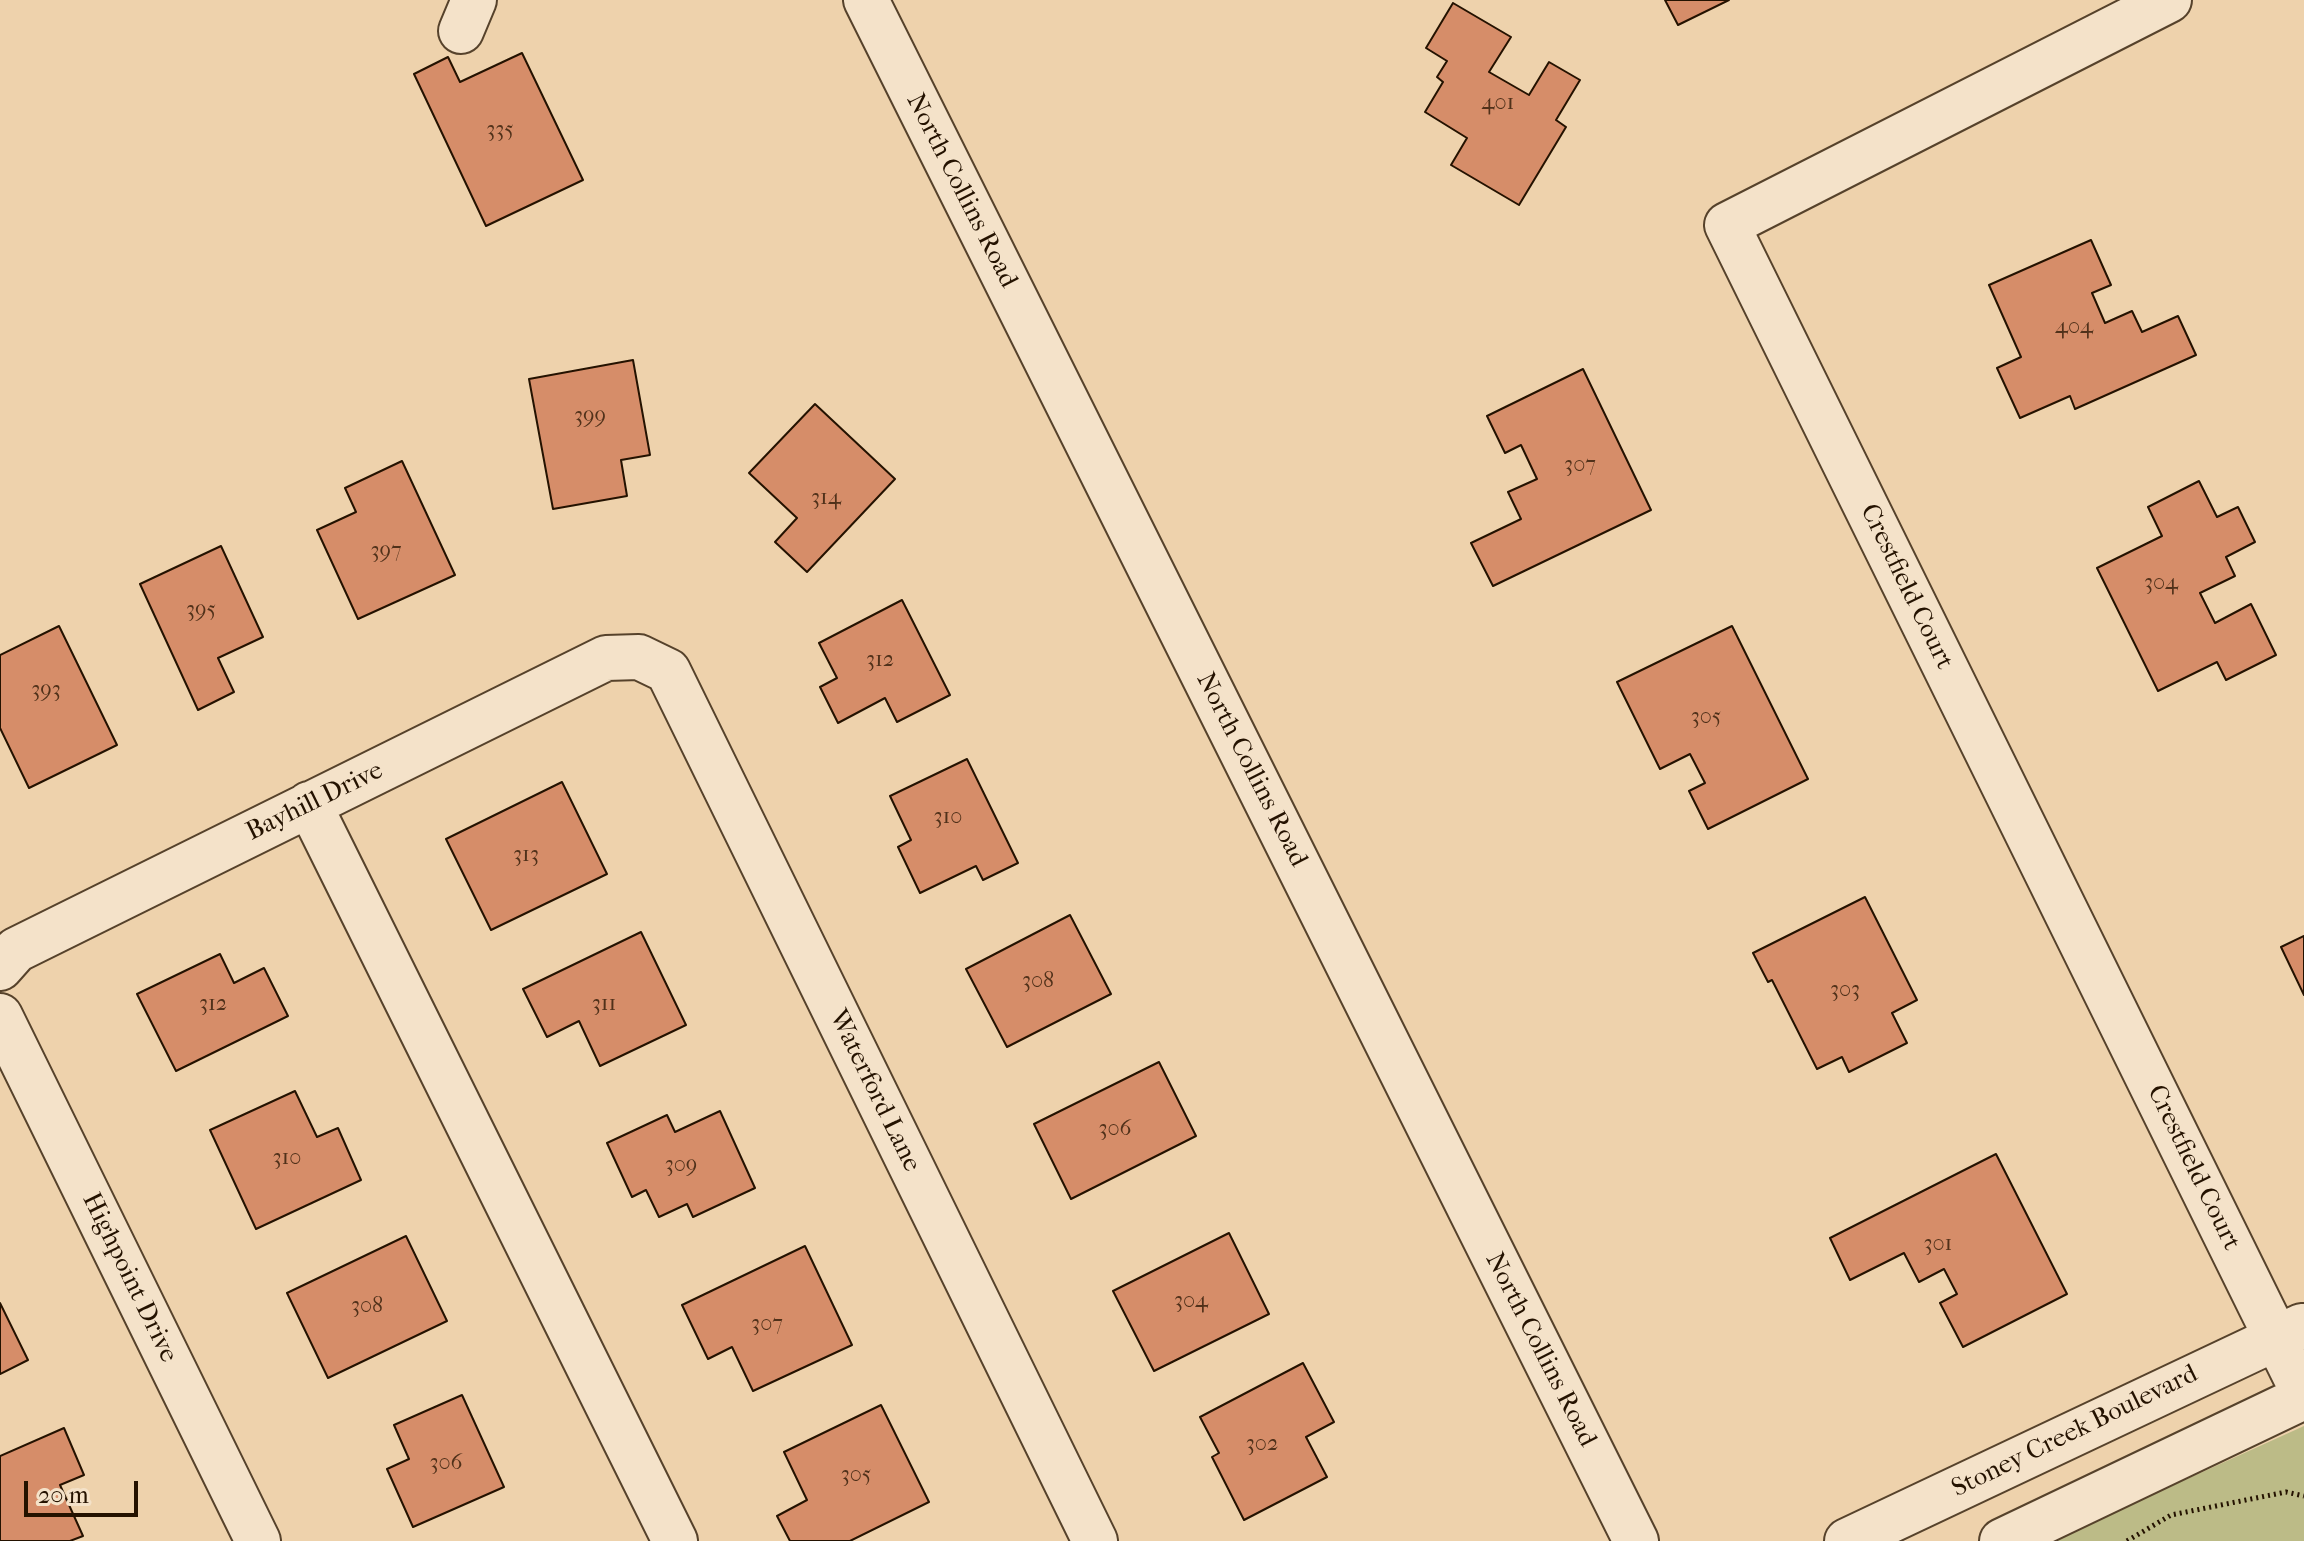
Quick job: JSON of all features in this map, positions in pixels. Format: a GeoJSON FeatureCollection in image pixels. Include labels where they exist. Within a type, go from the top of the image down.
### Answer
{"type":"FeatureCollection","features":[{"type":"Feature","properties":{"kind":"street","name":"North Collins Road"},"geometry":{"type":"LineString","coordinates":[[866,0],[1636,1541]]}},
{"type":"Feature","properties":{"kind":"street","name":"Crestfield Court"},"geometry":{"type":"LineString","coordinates":[[2169,0],[1727,225],[2290,1331],[2304,1395]]}},
{"type":"Feature","properties":{"kind":"street","name":"Bayhill Drive"},"geometry":{"type":"LineString","coordinates":[[0,968],[16,950],[606,658],[639,657]]}},
{"type":"Feature","properties":{"kind":"street","name":"Waterford Lane"},"geometry":{"type":"LineString","coordinates":[[639,657],[668,671],[1095,1541]]}},
{"type":"Feature","properties":{"kind":"street"},"geometry":{"type":"LineString","coordinates":[[309,804],[675,1541]]}},
{"type":"Feature","properties":{"kind":"street","name":"Highpoint Drive"},"geometry":{"type":"LineString","coordinates":[[0,1016],[258,1541]]}},
{"type":"Feature","properties":{"kind":"street","name":"Stoney Creek Boulevard"},"geometry":{"type":"LineString","coordinates":[[1847,1541],[2290,1331]]}},
{"type":"Feature","properties":{"kind":"street"},"geometry":{"type":"LineString","coordinates":[[2002,1541],[2304,1395]]}},
{"type":"Feature","properties":{"kind":"path"},"geometry":{"type":"LineString","coordinates":[[2127,1541],[2171,1515],[2286,1492],[2304,1496]]}},
{"type":"Feature","properties":{"kind":"shaded area"},"geometry":{"type":"Polygon","coordinates":[[[2304,1426],[2304,1541],[2050,1541],[2304,1426]]]}},
{"type":"Feature","properties":{"kind":"building"},"geometry":{"type":"Polygon","coordinates":[[[1665,0],[1729,0],[1678,25],[1665,0]]]}},
{"type":"Feature","properties":{"kind":"building"},"geometry":{"type":"Polygon","coordinates":[[[1453,3],[1511,37],[1489,72],[1529,95],[1549,62],[1580,80],[1556,120],[1566,127],[1519,205],[1451,165],[1467,138],[1425,112],[1443,82],[1437,77],[1447,61],[1426,48],[1453,3]]]}},
{"type":"Feature","properties":{"kind":"building"},"geometry":{"type":"Polygon","coordinates":[[[522,53],[583,180],[486,226],[414,74],[448,57],[460,82],[522,53]]]}},
{"type":"Feature","properties":{"kind":"building"},"geometry":{"type":"Polygon","coordinates":[[[2091,240],[2111,285],[2092,293],[2105,323],[2132,311],[2142,332],[2178,316],[2196,355],[2075,409],[2070,396],[2020,418],[1997,368],[2021,357],[1989,285],[2091,240]]]}},
{"type":"Feature","properties":{"kind":"building"},"geometry":{"type":"Polygon","coordinates":[[[633,360],[650,455],[621,460],[627,496],[553,509],[529,379],[633,360]]]}},
{"type":"Feature","properties":{"kind":"building"},"geometry":{"type":"Polygon","coordinates":[[[1583,369],[1651,510],[1493,586],[1471,543],[1521,519],[1508,492],[1537,479],[1521,445],[1505,453],[1487,416],[1583,369]]]}},
{"type":"Feature","properties":{"kind":"building"},"geometry":{"type":"Polygon","coordinates":[[[815,404],[895,479],[807,572],[775,542],[797,518],[749,473],[815,404]]]}},
{"type":"Feature","properties":{"kind":"building"},"geometry":{"type":"Polygon","coordinates":[[[402,461],[455,575],[358,619],[317,530],[356,512],[345,488],[402,461]]]}},
{"type":"Feature","properties":{"kind":"building"},"geometry":{"type":"Polygon","coordinates":[[[2199,481],[2217,517],[2238,507],[2255,542],[2226,557],[2235,576],[2200,593],[2215,623],[2251,604],[2276,655],[2226,680],[2217,662],[2158,691],[2097,568],[2162,536],[2148,507],[2199,481]]]}},
{"type":"Feature","properties":{"kind":"building"},"geometry":{"type":"Polygon","coordinates":[[[221,546],[263,637],[218,658],[234,692],[198,710],[140,584],[221,546]]]}},
{"type":"Feature","properties":{"kind":"building"},"geometry":{"type":"Polygon","coordinates":[[[902,600],[950,695],[897,722],[885,698],[838,723],[820,687],[837,678],[819,643],[902,600]]]}},
{"type":"Feature","properties":{"kind":"building"},"geometry":{"type":"Polygon","coordinates":[[[59,626],[117,745],[29,788],[0,728],[0,655],[59,626]]]}},
{"type":"Feature","properties":{"kind":"building"},"geometry":{"type":"Polygon","coordinates":[[[1732,626],[1808,779],[1708,829],[1689,791],[1705,783],[1690,754],[1660,769],[1617,682],[1732,626]]]}},
{"type":"Feature","properties":{"kind":"building"},"geometry":{"type":"Polygon","coordinates":[[[967,759],[1018,863],[983,880],[976,866],[920,893],[898,847],[911,840],[890,796],[967,759]]]}},
{"type":"Feature","properties":{"kind":"building"},"geometry":{"type":"Polygon","coordinates":[[[562,782],[607,874],[491,930],[446,839],[562,782]]]}},
{"type":"Feature","properties":{"kind":"building"},"geometry":{"type":"Polygon","coordinates":[[[1865,897],[1917,1000],[1892,1013],[1907,1043],[1849,1072],[1842,1057],[1817,1069],[1772,980],[1768,982],[1753,953],[1865,897]]]}},
{"type":"Feature","properties":{"kind":"building"},"geometry":{"type":"Polygon","coordinates":[[[1070,915],[1111,994],[1007,1047],[966,969],[1070,915]]]}},
{"type":"Feature","properties":{"kind":"building"},"geometry":{"type":"Polygon","coordinates":[[[641,932],[686,1025],[600,1066],[579,1021],[547,1037],[523,989],[641,932]]]}},
{"type":"Feature","properties":{"kind":"building"},"geometry":{"type":"Polygon","coordinates":[[[2304,936],[2304,995],[2281,947],[2304,936]]]}},
{"type":"Feature","properties":{"kind":"building"},"geometry":{"type":"Polygon","coordinates":[[[220,954],[234,983],[264,968],[288,1016],[176,1071],[137,994],[220,954]]]}},
{"type":"Feature","properties":{"kind":"building"},"geometry":{"type":"Polygon","coordinates":[[[1159,1062],[1196,1136],[1071,1199],[1034,1124],[1159,1062]]]}},
{"type":"Feature","properties":{"kind":"building"},"geometry":{"type":"Polygon","coordinates":[[[295,1091],[317,1137],[338,1128],[361,1180],[256,1229],[210,1130],[295,1091]]]}},
{"type":"Feature","properties":{"kind":"building"},"geometry":{"type":"Polygon","coordinates":[[[720,1111],[755,1188],[693,1217],[687,1204],[659,1217],[646,1190],[632,1197],[607,1143],[667,1115],[675,1132],[720,1111]]]}},
{"type":"Feature","properties":{"kind":"building"},"geometry":{"type":"Polygon","coordinates":[[[1996,1154],[2067,1294],[1963,1347],[1940,1303],[1957,1294],[1944,1269],[1919,1282],[1904,1253],[1850,1280],[1830,1238],[1996,1154]]]}},
{"type":"Feature","properties":{"kind":"building"},"geometry":{"type":"Polygon","coordinates":[[[1229,1233],[1269,1314],[1154,1371],[1113,1291],[1229,1233]]]}},
{"type":"Feature","properties":{"kind":"building"},"geometry":{"type":"Polygon","coordinates":[[[406,1236],[447,1321],[328,1378],[287,1293],[406,1236]]]}},
{"type":"Feature","properties":{"kind":"building"},"geometry":{"type":"Polygon","coordinates":[[[805,1246],[852,1345],[753,1391],[732,1347],[708,1359],[682,1305],[805,1246]]]}},
{"type":"Feature","properties":{"kind":"building"},"geometry":{"type":"Polygon","coordinates":[[[0,1303],[28,1360],[0,1374],[0,1303]]]}},
{"type":"Feature","properties":{"kind":"building"},"geometry":{"type":"Polygon","coordinates":[[[1303,1363],[1334,1422],[1306,1437],[1327,1477],[1244,1520],[1212,1457],[1219,1453],[1200,1417],[1303,1363]]]}},
{"type":"Feature","properties":{"kind":"building"},"geometry":{"type":"Polygon","coordinates":[[[462,1395],[504,1487],[413,1527],[387,1469],[409,1459],[394,1425],[462,1395]]]}},
{"type":"Feature","properties":{"kind":"building"},"geometry":{"type":"Polygon","coordinates":[[[881,1405],[929,1502],[850,1541],[790,1541],[777,1516],[807,1500],[784,1452],[881,1405]]]}},
{"type":"Feature","properties":{"kind":"building"},"geometry":{"type":"Polygon","coordinates":[[[64,1428],[84,1475],[60,1485],[83,1536],[70,1541],[0,1541],[0,1456],[64,1428]]]}}]}
